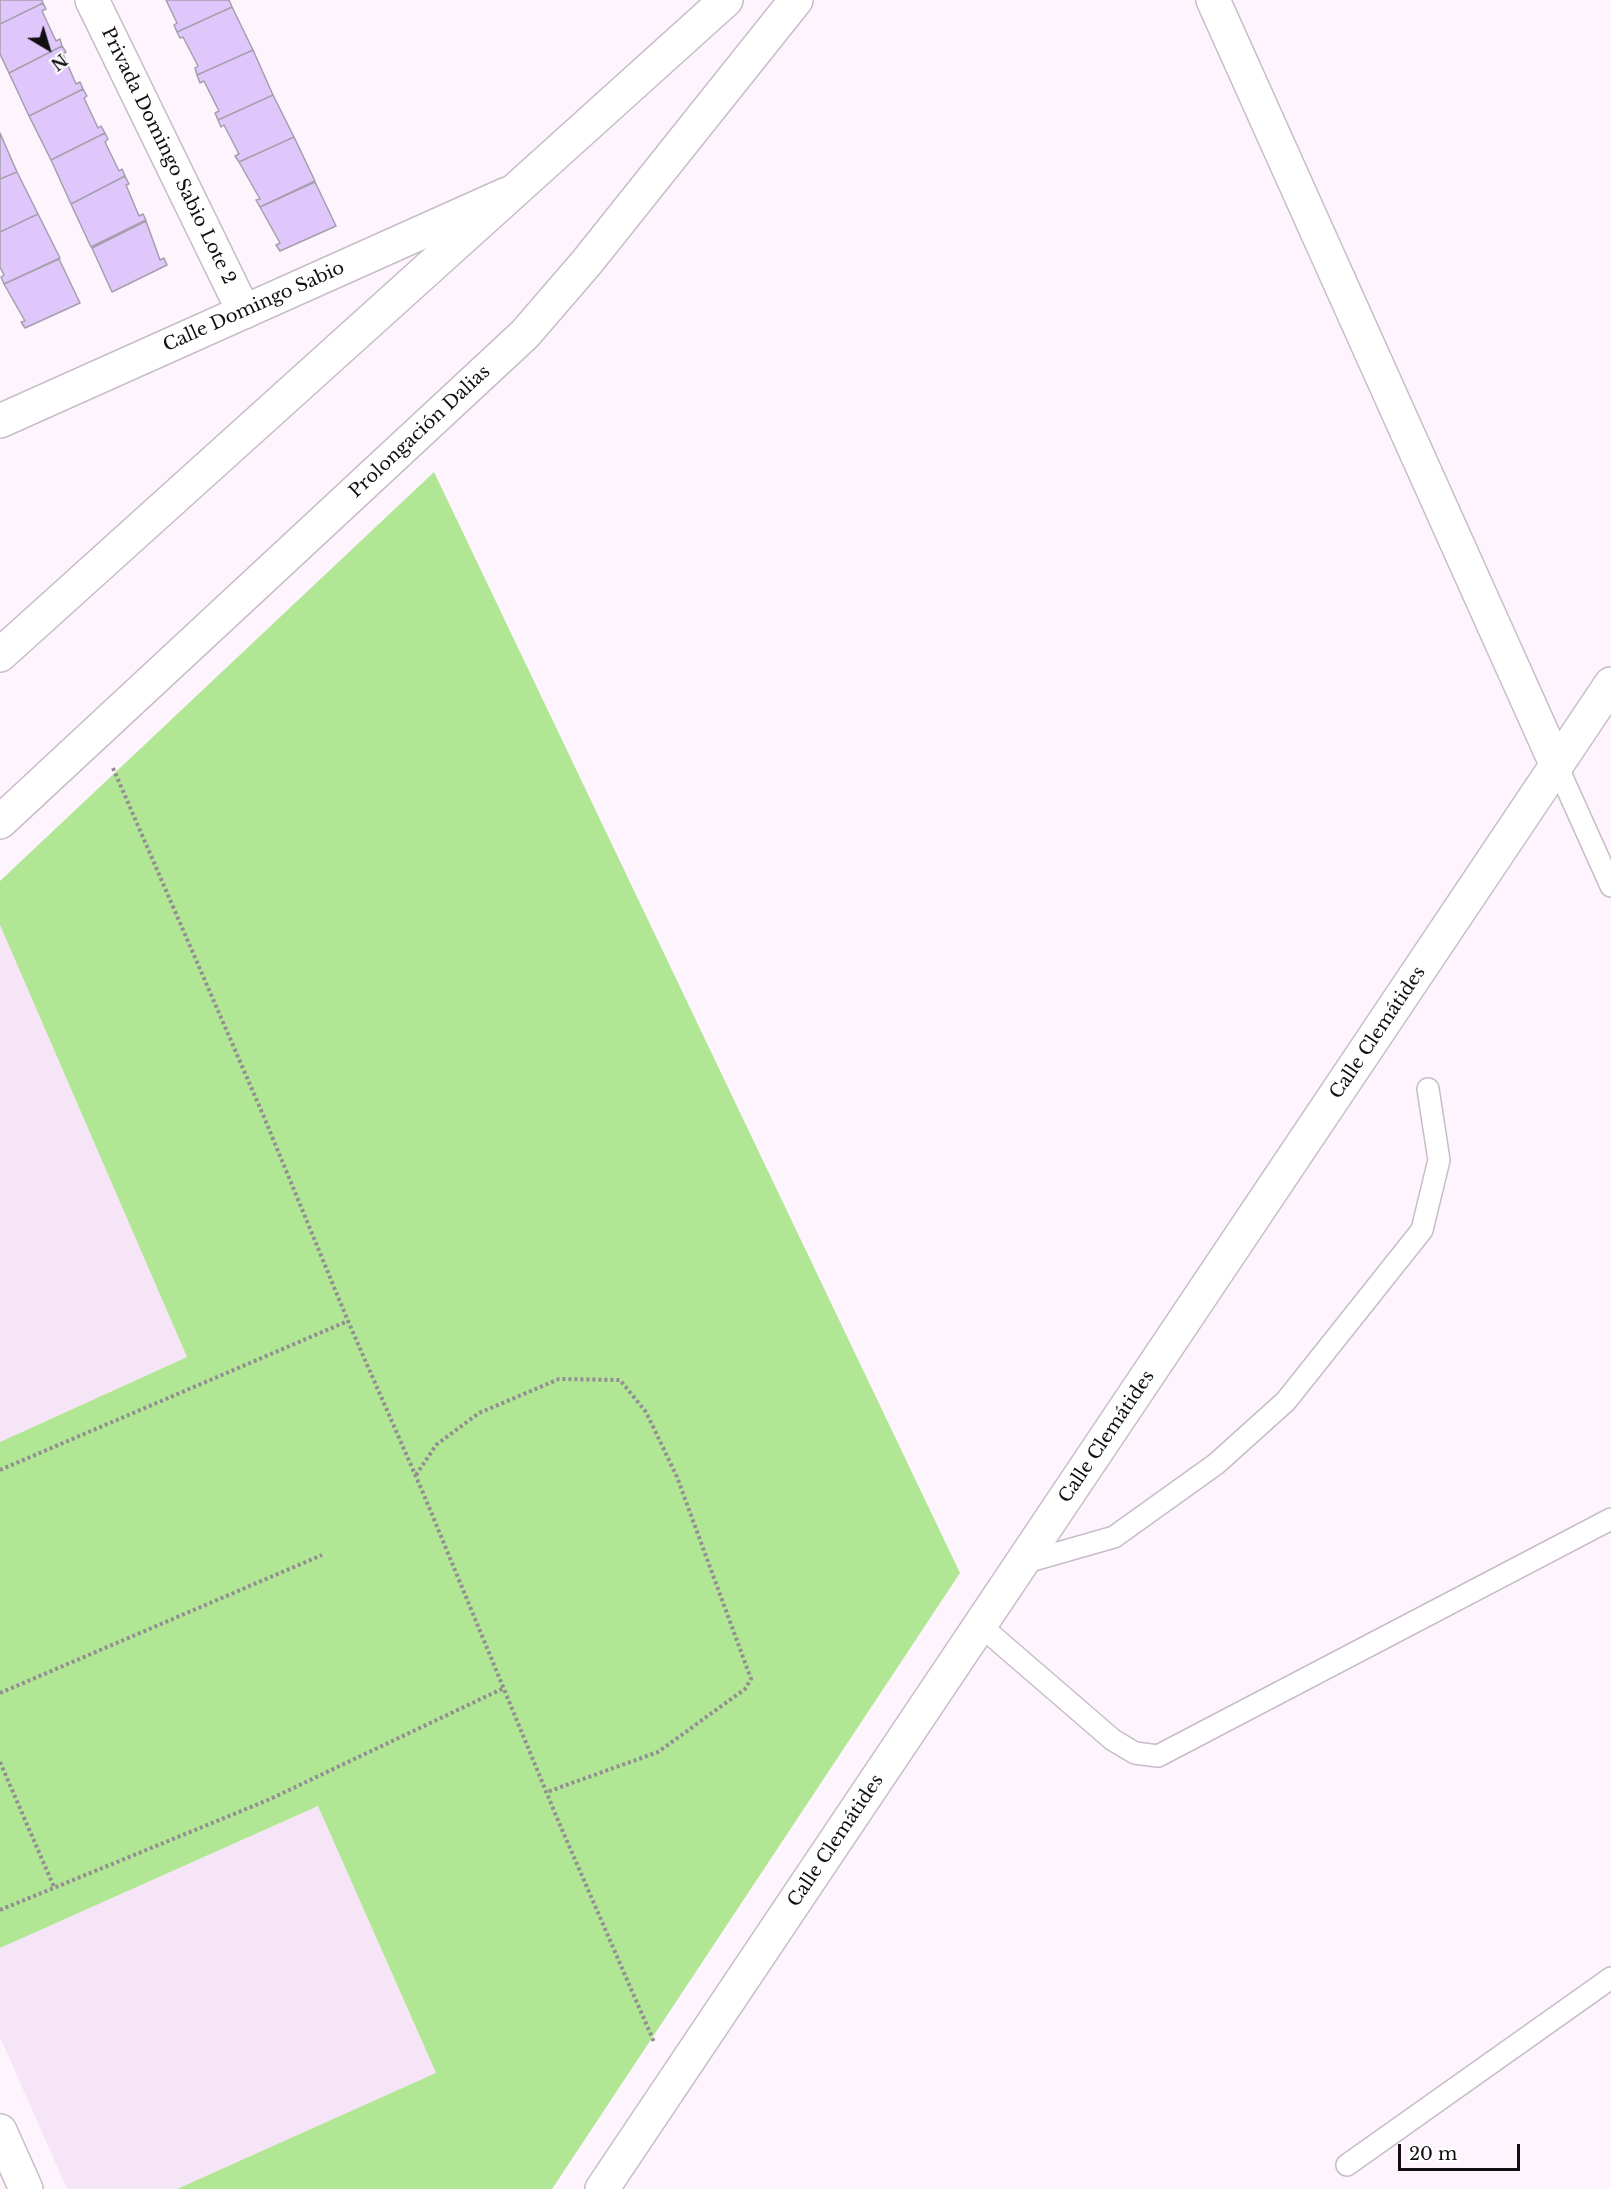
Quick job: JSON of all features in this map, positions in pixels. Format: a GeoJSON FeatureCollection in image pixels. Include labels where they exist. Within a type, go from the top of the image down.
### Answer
{"type":"FeatureCollection","features":[{"type":"Feature","properties":{"kind":"main road","name":"Privada Domingo Sabio Lote 2"},"geometry":{"type":"LineString","coordinates":[[92,0],[244,312]]}},
{"type":"Feature","properties":{"kind":"main road"},"geometry":{"type":"LineString","coordinates":[[0,655],[509,193],[726,0]]}},
{"type":"Feature","properties":{"kind":"main road","name":"Prolongación Dalias"},"geometry":{"type":"LineString","coordinates":[[0,822],[525,334],[587,262],[796,0]]}},
{"type":"Feature","properties":{"kind":"main road"},"geometry":{"type":"LineString","coordinates":[[1213,0],[1557,766]]}},
{"type":"Feature","properties":{"kind":"main road","name":"Calle Domingo Sabio"},"geometry":{"type":"LineString","coordinates":[[0,421],[509,193]]}},
{"type":"Feature","properties":{"kind":"main road","name":"Calle Clemátides"},"geometry":{"type":"LineString","coordinates":[[602,2189],[1611,684]]}},
{"type":"Feature","properties":{"kind":"main road"},"geometry":{"type":"LineString","coordinates":[[0,2131],[26,2189]]}},
{"type":"Feature","properties":{"kind":"lane"},"geometry":{"type":"LineString","coordinates":[[1557,766],[1611,886]]}},
{"type":"Feature","properties":{"kind":"lane"},"geometry":{"type":"LineString","coordinates":[[1598,856],[1611,838]]}},
{"type":"Feature","properties":{"kind":"lane"},"geometry":{"type":"LineString","coordinates":[[1023,1563],[1114,1537],[1216,1464],[1286,1401],[1422,1230],[1439,1160],[1428,1089]]}},
{"type":"Feature","properties":{"kind":"lane"},"geometry":{"type":"LineString","coordinates":[[981,1626],[1113,1740],[1135,1753],[1158,1756],[1611,1519]]}},
{"type":"Feature","properties":{"kind":"lane"},"geometry":{"type":"LineString","coordinates":[[1347,2166],[1611,1978]]}},
{"type":"Feature","properties":{"kind":"path"},"geometry":{"type":"LineString","coordinates":[[98,731],[415,1475],[629,1989],[673,2084]]}},
{"type":"Feature","properties":{"kind":"path"},"geometry":{"type":"LineString","coordinates":[[0,1470],[348,1321]]}},
{"type":"Feature","properties":{"kind":"path"},"geometry":{"type":"LineString","coordinates":[[415,1475],[436,1445],[479,1413],[559,1379],[620,1380],[646,1412],[677,1477],[752,1679],[745,1689],[658,1752],[547,1792]]}},
{"type":"Feature","properties":{"kind":"path"},"geometry":{"type":"LineString","coordinates":[[0,1693],[322,1556]]}},
{"type":"Feature","properties":{"kind":"path"},"geometry":{"type":"LineString","coordinates":[[0,1910],[268,1800],[504,1688]]}},
{"type":"Feature","properties":{"kind":"path"},"geometry":{"type":"LineString","coordinates":[[0,1762],[54,1887]]}},
{"type":"Feature","properties":{"kind":"shaded area"},"geometry":{"type":"Polygon","coordinates":[[[0,925],[187,1357],[0,1442],[0,925]]]}},
{"type":"Feature","properties":{"kind":"shaded area"},"geometry":{"type":"Polygon","coordinates":[[[318,1806],[436,2074],[177,2189],[67,2189],[0,2037],[0,1948],[318,1806]]]}},
{"type":"Feature","properties":{"kind":"green space"},"geometry":{"type":"Polygon","coordinates":[[[434,472],[960,1573],[552,2189],[177,2189],[436,2073],[318,1806],[0,1948],[0,1442],[187,1357],[0,925],[0,881],[434,472]]]}},
{"type":"Feature","properties":{"kind":"building"},"geometry":{"type":"Polygon","coordinates":[[[0,0],[42,0],[43,3],[0,24],[0,0]]]}},
{"type":"Feature","properties":{"kind":"building"},"geometry":{"type":"Polygon","coordinates":[[[166,0],[229,0],[232,7],[177,32],[174,25],[177,23],[166,0]]]}},
{"type":"Feature","properties":{"kind":"building"},"geometry":{"type":"Polygon","coordinates":[[[43,3],[46,9],[42,11],[56,41],[60,39],[62,46],[9,73],[0,54],[0,24],[43,3]]]}},
{"type":"Feature","properties":{"kind":"building"},"geometry":{"type":"Polygon","coordinates":[[[232,7],[253,50],[197,75],[195,68],[198,66],[183,37],[180,38],[177,32],[232,7]]]}},
{"type":"Feature","properties":{"kind":"building"},"geometry":{"type":"Polygon","coordinates":[[[62,46],[66,52],[63,54],[76,84],[80,82],[83,89],[29,116],[9,73],[62,46]]]}},
{"type":"Feature","properties":{"kind":"building"},"geometry":{"type":"Polygon","coordinates":[[[253,50],[273,95],[218,120],[215,113],[219,111],[204,81],[200,83],[197,75],[253,50]]]}},
{"type":"Feature","properties":{"kind":"building"},"geometry":{"type":"Polygon","coordinates":[[[83,89],[87,96],[84,98],[98,128],[101,126],[105,133],[51,160],[29,116],[83,89]]]}},
{"type":"Feature","properties":{"kind":"building"},"geometry":{"type":"Polygon","coordinates":[[[273,95],[294,137],[239,162],[235,156],[239,154],[224,125],[221,127],[218,120],[273,95]]]}},
{"type":"Feature","properties":{"kind":"building"},"geometry":{"type":"Polygon","coordinates":[[[0,133],[17,172],[0,179],[0,133]]]}},
{"type":"Feature","properties":{"kind":"building"},"geometry":{"type":"Polygon","coordinates":[[[105,133],[108,139],[105,142],[119,171],[122,169],[125,176],[71,204],[51,160],[105,133]]]}},
{"type":"Feature","properties":{"kind":"building"},"geometry":{"type":"Polygon","coordinates":[[[294,137],[315,181],[260,207],[256,200],[260,199],[239,162],[294,137]]]}},
{"type":"Feature","properties":{"kind":"building"},"geometry":{"type":"Polygon","coordinates":[[[17,172],[38,214],[0,232],[0,179],[17,172]]]}},
{"type":"Feature","properties":{"kind":"building"},"geometry":{"type":"Polygon","coordinates":[[[125,176],[129,184],[126,185],[139,216],[143,214],[146,220],[91,247],[71,204],[125,176]]]}},
{"type":"Feature","properties":{"kind":"building"},"geometry":{"type":"Polygon","coordinates":[[[315,182],[336,226],[280,251],[276,245],[280,243],[260,207],[315,182]]]}},
{"type":"Feature","properties":{"kind":"building"},"geometry":{"type":"Polygon","coordinates":[[[38,214],[60,258],[4,284],[1,277],[4,275],[0,267],[0,232],[38,214]]]}},
{"type":"Feature","properties":{"kind":"building"},"geometry":{"type":"Polygon","coordinates":[[[146,221],[160,260],[164,258],[167,265],[112,292],[92,248],[146,221]]]}},
{"type":"Feature","properties":{"kind":"building"},"geometry":{"type":"Polygon","coordinates":[[[59,259],[80,303],[25,328],[21,322],[25,321],[4,284],[59,259]]]}}]}
